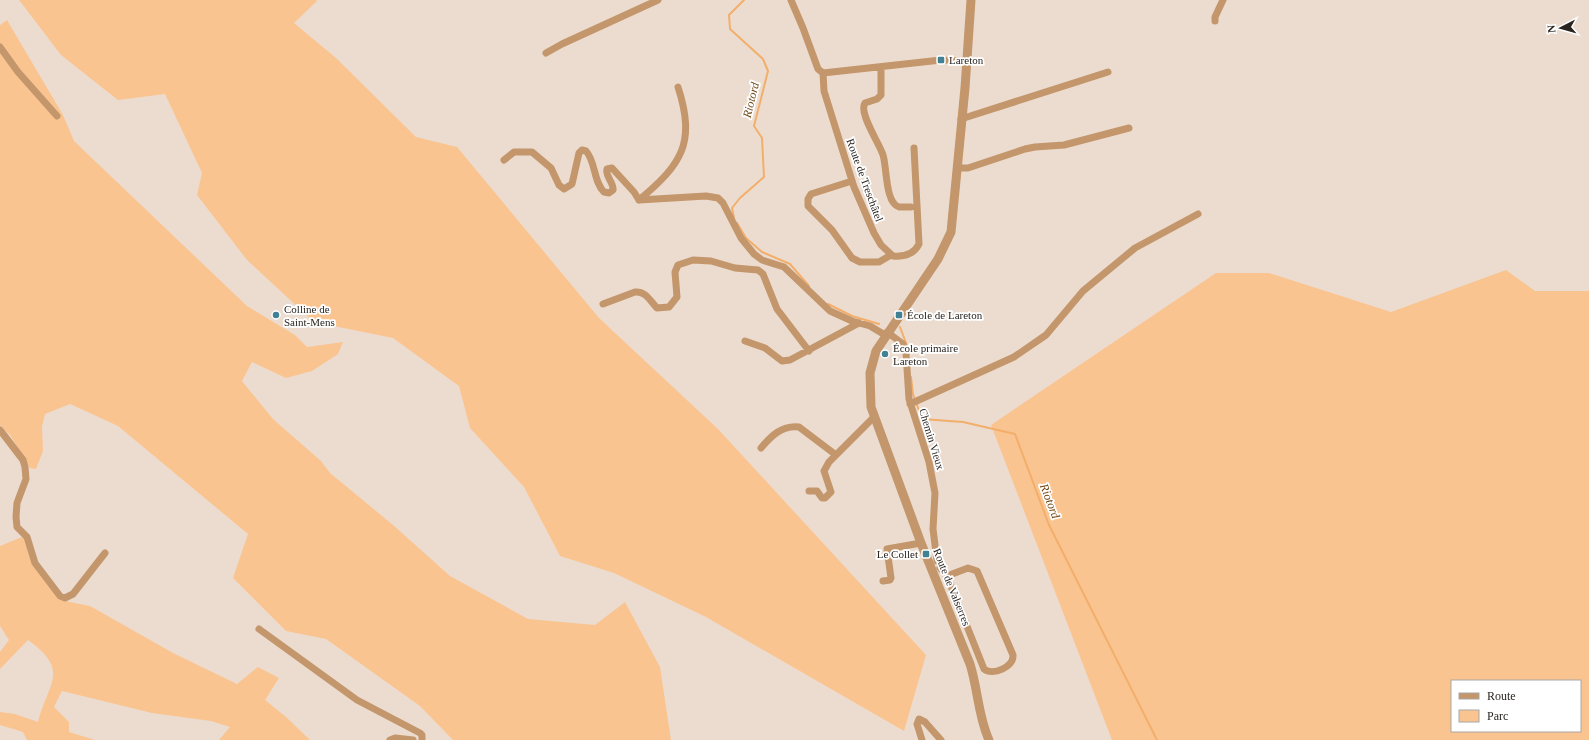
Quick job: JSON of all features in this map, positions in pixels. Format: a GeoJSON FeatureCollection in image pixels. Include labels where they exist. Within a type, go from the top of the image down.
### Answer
{"type":"FeatureCollection","features":[{"type":"Feature","properties":{"kind":"street"},"geometry":{"type":"LineString","coordinates":[[546,53],[562,44],[658,0]]}},
{"type":"Feature","properties":{"kind":"street","name":"Route de Treschâtel"},"geometry":{"type":"LineString","coordinates":[[791,0],[818,69],[823,73],[824,91],[852,181],[880,245],[891,255]]}},
{"type":"Feature","properties":{"kind":"street"},"geometry":{"type":"LineString","coordinates":[[961,119],[964,59],[970,0]]}},
{"type":"Feature","properties":{"kind":"street"},"geometry":{"type":"LineString","coordinates":[[1215,21],[1215,17],[1223,0]]}},
{"type":"Feature","properties":{"kind":"street"},"geometry":{"type":"LineString","coordinates":[[0,47],[18,72],[57,116]]}},
{"type":"Feature","properties":{"kind":"street"},"geometry":{"type":"LineString","coordinates":[[823,73],[941,60],[964,59]]}},
{"type":"Feature","properties":{"kind":"street"},"geometry":{"type":"LineString","coordinates":[[961,119],[965,88],[964,59]]}},
{"type":"Feature","properties":{"kind":"street"},"geometry":{"type":"LineString","coordinates":[[881,67],[881,95],[877,99],[865,103],[864,108],[869,128],[881,147],[885,160],[887,183],[892,202],[899,207],[911,206]]}},
{"type":"Feature","properties":{"kind":"street"},"geometry":{"type":"LineString","coordinates":[[961,119],[1108,72]]}},
{"type":"Feature","properties":{"kind":"street"},"geometry":{"type":"LineString","coordinates":[[504,160],[514,152],[532,152],[551,168],[559,185],[564,188],[572,184],[579,153],[582,150],[586,151],[590,155],[598,184],[604,192],[609,193],[613,190],[606,173],[607,169],[612,168],[634,192],[638,200],[667,176],[681,154],[686,133],[686,121],[678,87]]}},
{"type":"Feature","properties":{"kind":"street","name":"Route de Valserres"},"geometry":{"type":"LineString","coordinates":[[961,119],[958,168],[950,239],[938,259],[886,333],[872,361],[869,397],[874,417],[921,543],[933,561],[970,664],[976,684],[982,719],[989,740]]}},
{"type":"Feature","properties":{"kind":"street"},"geometry":{"type":"LineString","coordinates":[[958,168],[968,168],[1035,147],[1064,146],[1129,128]]}},
{"type":"Feature","properties":{"kind":"street"},"geometry":{"type":"LineString","coordinates":[[852,181],[811,194],[808,199],[808,206],[832,230],[852,258],[860,262],[880,262],[891,255],[897,257],[907,255],[914,251],[919,244],[914,148]]}},
{"type":"Feature","properties":{"kind":"street","name":"Chemin Vieux"},"geometry":{"type":"LineString","coordinates":[[638,200],[706,196],[718,198],[723,203],[741,238],[754,254],[762,260],[784,267],[830,311],[886,333],[904,344],[913,403],[927,457],[936,501],[933,528],[933,561]]}},
{"type":"Feature","properties":{"kind":"street"},"geometry":{"type":"LineString","coordinates":[[913,403],[1014,357],[1046,335],[1083,291],[1135,248],[1198,214]]}},
{"type":"Feature","properties":{"kind":"street"},"geometry":{"type":"LineString","coordinates":[[603,304],[635,292],[640,292],[644,293],[657,308],[669,307],[677,297],[675,272],[678,265],[693,260],[711,261],[735,268],[758,270],[763,274],[777,309],[808,351]]}},
{"type":"Feature","properties":{"kind":"street"},"geometry":{"type":"LineString","coordinates":[[745,341],[765,348],[782,361],[790,360],[860,323]]}},
{"type":"Feature","properties":{"kind":"street"},"geometry":{"type":"LineString","coordinates":[[809,491],[817,491],[822,498],[825,498],[831,492],[824,471],[836,455],[874,417]]}},
{"type":"Feature","properties":{"kind":"street"},"geometry":{"type":"LineString","coordinates":[[761,448],[771,436],[786,427],[799,427],[836,455]]}},
{"type":"Feature","properties":{"kind":"street"},"geometry":{"type":"LineString","coordinates":[[0,430],[23,460],[25,467],[26,479],[17,503],[17,527],[27,537],[35,563],[60,596],[65,598],[73,594],[105,553]]}},
{"type":"Feature","properties":{"kind":"street"},"geometry":{"type":"LineString","coordinates":[[883,580],[890,580],[891,578],[887,549],[921,543]]}},
{"type":"Feature","properties":{"kind":"street"},"geometry":{"type":"LineString","coordinates":[[937,571],[947,576],[984,669],[989,672],[995,671],[1010,664],[1013,661],[1013,656],[977,571],[968,568],[947,576]]}},
{"type":"Feature","properties":{"kind":"street"},"geometry":{"type":"LineString","coordinates":[[259,629],[357,700],[420,733],[422,735],[422,740]]}},
{"type":"Feature","properties":{"kind":"street"},"geometry":{"type":"LineString","coordinates":[[922,740],[917,724],[919,719],[925,722],[941,740]]}},
{"type":"Feature","properties":{"kind":"street"},"geometry":{"type":"LineString","coordinates":[[390,740],[395,738],[413,740]]}},
{"type":"Feature","properties":{"kind":"green space"},"geometry":{"type":"Polygon","coordinates":[[[19,0],[316,0],[317,1],[294,23],[336,58],[416,137],[457,147],[599,318],[718,429],[926,655],[904,731],[706,617],[614,573],[560,556],[524,487],[470,428],[459,386],[393,338],[314,322],[247,260],[197,195],[202,173],[165,94],[118,100],[61,55],[19,0]]]}},
{"type":"Feature","properties":{"kind":"green space"},"geometry":{"type":"Polygon","coordinates":[[[7,20],[63,115],[74,141],[247,306],[295,335],[307,347],[343,342],[338,354],[312,371],[286,378],[252,362],[242,381],[273,419],[321,461],[330,473],[393,525],[450,576],[528,619],[595,625],[625,602],[660,667],[671,740],[453,740],[420,706],[326,639],[286,631],[233,578],[248,534],[118,426],[70,404],[45,414],[42,427],[43,451],[36,469],[30,468],[10,435],[0,425],[0,25],[7,20]]]}},
{"type":"Feature","properties":{"kind":"green space"},"geometry":{"type":"Polygon","coordinates":[[[1506,270],[1535,291],[1589,291],[1589,740],[1112,740],[991,425],[1216,273],[1269,273],[1391,312],[1506,270]]]}},
{"type":"Feature","properties":{"kind":"green space"},"geometry":{"type":"Polygon","coordinates":[[[22,537],[27,540],[33,564],[60,600],[90,606],[173,653],[237,684],[258,667],[279,678],[265,700],[286,717],[310,740],[219,740],[230,727],[211,721],[152,713],[62,691],[54,707],[69,722],[69,732],[95,740],[27,740],[23,732],[0,725],[0,712],[15,714],[38,722],[53,678],[53,669],[49,660],[28,640],[0,669],[0,652],[9,640],[0,626],[0,546],[22,537]]]}},
{"type":"Feature","properties":{"kind":"waterway","name":"Riotord"},"geometry":{"type":"LineString","coordinates":[[734,218],[732,208],[740,198],[764,177],[762,138],[754,126],[768,71],[763,59],[730,29],[729,15],[744,0]]}},
{"type":"Feature","properties":{"kind":"waterway","name":"Riotord"},"geometry":{"type":"LineString","coordinates":[[737,223],[746,238],[762,252],[790,264],[809,286]]}},
{"type":"Feature","properties":{"kind":"waterway","name":"Riotord"},"geometry":{"type":"LineString","coordinates":[[828,304],[852,316],[879,324]]}},
{"type":"Feature","properties":{"kind":"waterway","name":"Riotord"},"geometry":{"type":"LineString","coordinates":[[900,327],[909,351]]}},
{"type":"Feature","properties":{"kind":"waterway","name":"Riotord"},"geometry":{"type":"LineString","coordinates":[[911,377],[913,394],[922,419],[963,422],[1015,434],[1049,525],[1157,740]]}},
{"type":"Feature","properties":{"kind":"place","name":"Lareton"},"geometry":{"type":"Point","coordinates":[941,60]}},
{"type":"Feature","properties":{"kind":"place","name":"Colline de Saint-Mens"},"geometry":{"type":"Point","coordinates":[276,315]}},
{"type":"Feature","properties":{"kind":"place","name":"École de Lareton"},"geometry":{"type":"Point","coordinates":[899,315]}},
{"type":"Feature","properties":{"kind":"place","name":"École primaire Lareton"},"geometry":{"type":"Point","coordinates":[885,354]}},
{"type":"Feature","properties":{"kind":"place","name":"Le Collet"},"geometry":{"type":"Point","coordinates":[926,554]}}]}
